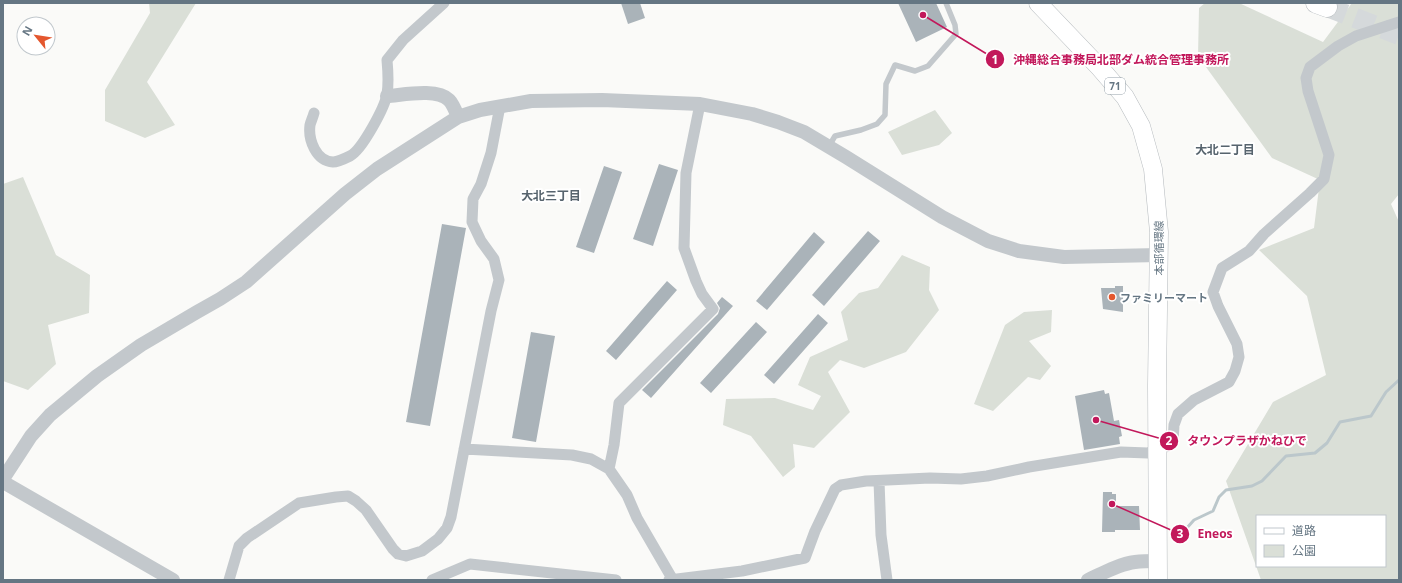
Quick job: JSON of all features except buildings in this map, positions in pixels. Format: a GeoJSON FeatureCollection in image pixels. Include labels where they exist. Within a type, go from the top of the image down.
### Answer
{"type":"FeatureCollection","features":[{"type":"Feature","properties":{"kind":"main road","name":"本部循環線"},"geometry":{"type":"LineString","coordinates":[[1038,3],[1100,68],[1125,97],[1141,126],[1153,169],[1159,221],[1157,386],[1158,580]]}},
{"type":"Feature","properties":{"kind":"street"},"geometry":{"type":"LineString","coordinates":[[314,113],[310,124],[310,139],[316,151],[324,160],[334,162],[352,155],[362,145],[387,96],[389,85],[387,60],[403,40],[444,3]]}},
{"type":"Feature","properties":{"kind":"street"},"geometry":{"type":"LineString","coordinates":[[464,449],[572,455],[590,459],[609,469],[627,495],[672,580],[742,570],[805,558],[815,531],[835,489],[841,485],[930,478],[961,479],[1121,452],[1148,453],[1166,447],[1173,443],[1174,425],[1178,414],[1194,400],[1229,382],[1235,371],[1239,357],[1237,344],[1218,306],[1214,292],[1222,268],[1249,251],[1264,234],[1310,194],[1324,178],[1329,155],[1308,91],[1306,78],[1310,67],[1338,46],[1356,36],[1399,22]]}},
{"type":"Feature","properties":{"kind":"street"},"geometry":{"type":"LineString","coordinates":[[387,96],[426,93],[442,96],[450,100],[458,117]]}},
{"type":"Feature","properties":{"kind":"street"},"geometry":{"type":"LineString","coordinates":[[173,580],[3,481],[31,436],[50,415],[97,376],[141,345],[220,299],[246,282],[345,194],[377,169],[458,117],[480,110],[531,101],[602,100],[700,104],[752,114],[804,132],[942,217],[988,241],[1019,251],[1064,257],[1159,255]]}},
{"type":"Feature","properties":{"kind":"street"},"geometry":{"type":"LineString","coordinates":[[609,469],[614,445],[619,403],[713,308],[702,294],[684,248],[686,173],[700,104]]}},
{"type":"Feature","properties":{"kind":"street"},"geometry":{"type":"LineString","coordinates":[[229,580],[239,546],[247,538],[299,503],[336,496],[348,496],[366,510],[393,549],[398,554],[406,556],[422,551],[438,539],[447,528],[451,517],[491,312],[499,280],[494,259],[481,241],[472,222],[473,199],[481,184],[500,106]]}},
{"type":"Feature","properties":{"kind":"street"},"geometry":{"type":"LineString","coordinates":[[879,481],[881,535],[887,580]]}},
{"type":"Feature","properties":{"kind":"street"},"geometry":{"type":"LineString","coordinates":[[1088,580],[1108,570],[1126,564],[1158,561]]}},
{"type":"Feature","properties":{"kind":"street"},"geometry":{"type":"LineString","coordinates":[[432,580],[470,564],[616,580]]}},
{"type":"Feature","properties":{"kind":"lane"},"geometry":{"type":"LineString","coordinates":[[828,146],[835,136],[861,130],[877,124],[885,115],[886,84],[894,65],[915,71],[928,66],[956,34],[955,25],[946,3]]}},
{"type":"Feature","properties":{"kind":"green space"},"geometry":{"type":"Polygon","coordinates":[[[149,3],[196,3],[147,82],[175,125],[145,138],[105,121],[105,90],[150,13],[149,3]]]}},
{"type":"Feature","properties":{"kind":"green space"},"geometry":{"type":"Polygon","coordinates":[[[1205,3],[1239,3],[1323,42],[1352,3],[1399,3],[1399,194],[1391,204],[1399,222],[1399,580],[1261,580],[1256,567],[1386,567],[1386,515],[1256,515],[1256,566],[1226,481],[1273,402],[1326,375],[1307,296],[1259,250],[1314,228],[1320,180],[1272,158],[1198,56],[1199,8],[1205,3]]]}},
{"type":"Feature","properties":{"kind":"green space"},"geometry":{"type":"Polygon","coordinates":[[[935,110],[952,133],[939,145],[902,155],[888,132],[935,110]]]}},
{"type":"Feature","properties":{"kind":"green space"},"geometry":{"type":"Polygon","coordinates":[[[23,177],[56,255],[90,275],[89,313],[48,325],[56,364],[28,390],[3,381],[3,184],[23,177]]]}},
{"type":"Feature","properties":{"kind":"green space"},"geometry":{"type":"Polygon","coordinates":[[[902,255],[930,267],[929,290],[939,310],[906,352],[864,368],[840,360],[828,372],[850,412],[814,448],[793,444],[795,467],[783,477],[751,436],[723,425],[726,399],[775,398],[813,410],[821,396],[798,385],[810,357],[848,340],[841,312],[859,293],[878,288],[902,255]]]}},
{"type":"Feature","properties":{"kind":"green space"},"geometry":{"type":"Polygon","coordinates":[[[1052,310],[1051,332],[1029,341],[1051,366],[1040,380],[1028,377],[993,411],[974,404],[1005,325],[1024,312],[1052,310]]]}},
{"type":"Feature","properties":{"kind":"waterway"},"geometry":{"type":"LineString","coordinates":[[1177,539],[1194,520],[1213,511],[1219,497],[1226,490],[1252,486],[1262,481],[1286,456],[1315,453],[1327,443],[1340,422],[1371,416],[1386,392],[1399,380]]}},
{"type":"Feature","properties":{"kind":"tunnel"},"geometry":{"type":"LineString","coordinates":[[1327,7],[1399,35]]}},
{"type":"Feature","properties":{"kind":"place","name":"沖縄総合事務局北部ダム統合管理事務所"},"geometry":{"type":"Point","coordinates":[923,15]}},
{"type":"Feature","properties":{"kind":"place","name":"ファミリーマート"},"geometry":{"type":"Point","coordinates":[1112,297]}},
{"type":"Feature","properties":{"kind":"place","name":"タウンプラザかねひで"},"geometry":{"type":"Point","coordinates":[1096,420]}},
{"type":"Feature","properties":{"kind":"place","name":"Eneos"},"geometry":{"type":"Point","coordinates":[1112,504]}},
{"type":"Feature","properties":{"kind":"district","name":"大北二丁目"},"geometry":{"type":"Point","coordinates":[1225,149]}},
{"type":"Feature","properties":{"kind":"district","name":"大北三丁目"},"geometry":{"type":"Point","coordinates":[551,195]}}]}
